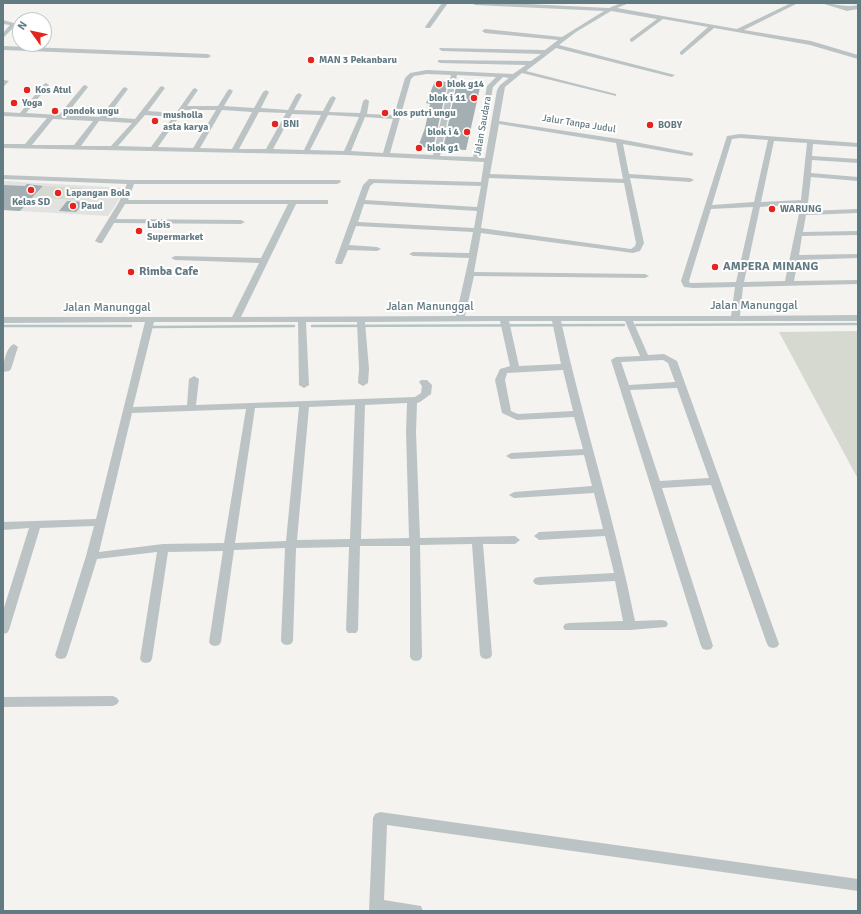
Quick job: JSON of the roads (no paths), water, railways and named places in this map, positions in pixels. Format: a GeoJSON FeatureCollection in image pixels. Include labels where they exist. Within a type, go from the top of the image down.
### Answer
{"type":"FeatureCollection","features":[{"type":"Feature","properties":{"kind":"street"},"geometry":{"type":"LineString","coordinates":[[428,27],[445,3]]}},
{"type":"Feature","properties":{"kind":"street"},"geometry":{"type":"LineString","coordinates":[[475,3],[611,9],[811,43],[858,57]]}},
{"type":"Feature","properties":{"kind":"street","name":"Jalan Saudara"},"geometry":{"type":"LineString","coordinates":[[460,318],[470,274],[485,184],[487,160],[496,122],[499,91],[504,83],[512,76],[564,39],[611,9],[626,3]]}},
{"type":"Feature","properties":{"kind":"street"},"geometry":{"type":"LineString","coordinates":[[739,30],[794,3]]}},
{"type":"Feature","properties":{"kind":"street"},"geometry":{"type":"LineString","coordinates":[[824,3],[847,9],[858,6]]}},
{"type":"Feature","properties":{"kind":"street"},"geometry":{"type":"LineString","coordinates":[[632,40],[662,17]]}},
{"type":"Feature","properties":{"kind":"street"},"geometry":{"type":"LineString","coordinates":[[3,22],[14,24],[3,36]]}},
{"type":"Feature","properties":{"kind":"street"},"geometry":{"type":"LineString","coordinates":[[682,52],[713,26]]}},
{"type":"Feature","properties":{"kind":"street"},"geometry":{"type":"LineString","coordinates":[[485,32],[564,39]]}},
{"type":"Feature","properties":{"kind":"street"},"geometry":{"type":"LineString","coordinates":[[555,46],[672,75]]}},
{"type":"Feature","properties":{"kind":"street"},"geometry":{"type":"LineString","coordinates":[[3,48],[208,56]]}},
{"type":"Feature","properties":{"kind":"street"},"geometry":{"type":"LineString","coordinates":[[442,49],[546,52]]}},
{"type":"Feature","properties":{"kind":"street"},"geometry":{"type":"LineString","coordinates":[[440,61],[531,63]]}},
{"type":"Feature","properties":{"kind":"street"},"geometry":{"type":"LineString","coordinates":[[520,71],[614,95]]}},
{"type":"Feature","properties":{"kind":"street"},"geometry":{"type":"LineString","coordinates":[[386,155],[408,78],[412,74],[419,72],[512,76]]}},
{"type":"Feature","properties":{"kind":"street"},"geometry":{"type":"LineString","coordinates":[[436,157],[454,74]]}},
{"type":"Feature","properties":{"kind":"street"},"geometry":{"type":"LineString","coordinates":[[476,159],[490,86],[501,76]]}},
{"type":"Feature","properties":{"kind":"street"},"geometry":{"type":"LineString","coordinates":[[22,114],[46,85]]}},
{"type":"Feature","properties":{"kind":"street"},"geometry":{"type":"LineString","coordinates":[[62,116],[85,87]]}},
{"type":"Feature","properties":{"kind":"street"},"geometry":{"type":"LineString","coordinates":[[113,148],[137,121],[149,102],[162,88]]}},
{"type":"Feature","properties":{"kind":"street"},"geometry":{"type":"LineString","coordinates":[[76,148],[125,89]]}},
{"type":"Feature","properties":{"kind":"street"},"geometry":{"type":"LineString","coordinates":[[154,148],[195,90]]}},
{"type":"Feature","properties":{"kind":"street"},"geometry":{"type":"LineString","coordinates":[[196,149],[230,91]]}},
{"type":"Feature","properties":{"kind":"street"},"geometry":{"type":"LineString","coordinates":[[234,150],[266,92]]}},
{"type":"Feature","properties":{"kind":"street"},"geometry":{"type":"LineString","coordinates":[[269,151],[299,95]]}},
{"type":"Feature","properties":{"kind":"street"},"geometry":{"type":"LineString","coordinates":[[306,152],[333,98]]}},
{"type":"Feature","properties":{"kind":"street"},"geometry":{"type":"LineString","coordinates":[[347,153],[363,116],[366,101]]}},
{"type":"Feature","properties":{"kind":"street"},"geometry":{"type":"LineString","coordinates":[[182,108],[220,108],[397,117]]}},
{"type":"Feature","properties":{"kind":"street"},"geometry":{"type":"LineString","coordinates":[[486,108],[498,108]]}},
{"type":"Feature","properties":{"kind":"street"},"geometry":{"type":"LineString","coordinates":[[142,113],[178,115]]}},
{"type":"Feature","properties":{"kind":"street"},"geometry":{"type":"LineString","coordinates":[[3,114],[137,121]]}},
{"type":"Feature","properties":{"kind":"street"},"geometry":{"type":"LineString","coordinates":[[26,147],[52,116]]}},
{"type":"Feature","properties":{"kind":"street","name":"Jalur Tanpa Judul"},"geometry":{"type":"LineString","coordinates":[[477,230],[624,250],[636,250],[640,243],[619,142],[496,122]]}},
{"type":"Feature","properties":{"kind":"street"},"geometry":{"type":"LineString","coordinates":[[858,144],[771,140],[740,136],[729,137],[709,206],[684,281],[687,285],[692,286],[858,282]]}},
{"type":"Feature","properties":{"kind":"street"},"geometry":{"type":"LineString","coordinates":[[735,319],[739,286],[771,140]]}},
{"type":"Feature","properties":{"kind":"street"},"geometry":{"type":"LineString","coordinates":[[619,142],[691,154]]}},
{"type":"Feature","properties":{"kind":"street"},"geometry":{"type":"LineString","coordinates":[[789,284],[805,202],[810,142]]}},
{"type":"Feature","properties":{"kind":"street"},"geometry":{"type":"LineString","coordinates":[[3,146],[347,153],[487,160]]}},
{"type":"Feature","properties":{"kind":"street"},"geometry":{"type":"LineString","coordinates":[[809,158],[858,161]]}},
{"type":"Feature","properties":{"kind":"street"},"geometry":{"type":"LineString","coordinates":[[807,175],[858,179]]}},
{"type":"Feature","properties":{"kind":"street"},"geometry":{"type":"LineString","coordinates":[[486,176],[690,180]]}},
{"type":"Feature","properties":{"kind":"street"},"geometry":{"type":"LineString","coordinates":[[3,177],[131,182],[337,182]]}},
{"type":"Feature","properties":{"kind":"street"},"geometry":{"type":"LineString","coordinates":[[339,262],[367,185],[372,181],[485,184]]}},
{"type":"Feature","properties":{"kind":"street"},"geometry":{"type":"LineString","coordinates":[[99,240],[123,202],[131,182]]}},
{"type":"Feature","properties":{"kind":"street"},"geometry":{"type":"LineString","coordinates":[[123,202],[325,202]]}},
{"type":"Feature","properties":{"kind":"street"},"geometry":{"type":"LineString","coordinates":[[236,318],[293,202]]}},
{"type":"Feature","properties":{"kind":"street"},"geometry":{"type":"LineString","coordinates":[[361,202],[481,208]]}},
{"type":"Feature","properties":{"kind":"street"},"geometry":{"type":"LineString","coordinates":[[709,206],[805,202]]}},
{"type":"Feature","properties":{"kind":"street"},"geometry":{"type":"LineString","coordinates":[[802,213],[858,211]]}},
{"type":"Feature","properties":{"kind":"street"},"geometry":{"type":"LineString","coordinates":[[110,221],[241,222]]}},
{"type":"Feature","properties":{"kind":"street"},"geometry":{"type":"LineString","coordinates":[[353,224],[477,230]]}},
{"type":"Feature","properties":{"kind":"street"},"geometry":{"type":"LineString","coordinates":[[798,234],[858,233]]}},
{"type":"Feature","properties":{"kind":"street"},"geometry":{"type":"LineString","coordinates":[[344,247],[378,249]]}},
{"type":"Feature","properties":{"kind":"street"},"geometry":{"type":"LineString","coordinates":[[413,254],[473,256]]}},
{"type":"Feature","properties":{"kind":"street"},"geometry":{"type":"LineString","coordinates":[[793,258],[858,256]]}},
{"type":"Feature","properties":{"kind":"street"},"geometry":{"type":"LineString","coordinates":[[175,258],[265,261]]}},
{"type":"Feature","properties":{"kind":"street"},"geometry":{"type":"LineString","coordinates":[[470,274],[645,276]]}},
{"type":"Feature","properties":{"kind":"street","name":"Jalan Manunggal"},"geometry":{"type":"LineString","coordinates":[[3,320],[150,320],[236,318],[460,318],[556,320],[858,318]]}},
{"type":"Feature","properties":{"kind":"street"},"geometry":{"type":"LineString","coordinates":[[302,319],[304,385]]}},
{"type":"Feature","properties":{"kind":"street"},"geometry":{"type":"LineString","coordinates":[[360,319],[364,369],[363,383]]}},
{"type":"Feature","properties":{"kind":"street"},"geometry":{"type":"LineString","coordinates":[[504,319],[515,368]]}},
{"type":"Feature","properties":{"kind":"street"},"geometry":{"type":"LineString","coordinates":[[628,319],[646,358]]}},
{"type":"Feature","properties":{"kind":"street"},"geometry":{"type":"LineString","coordinates":[[61,655],[92,556],[150,320]]}},
{"type":"Feature","properties":{"kind":"street"},"geometry":{"type":"LineString","coordinates":[[556,320],[566,366],[621,577],[630,626]]}},
{"type":"Feature","properties":{"kind":"street"},"geometry":{"type":"LineString","coordinates":[[4,371],[14,347]]}},
{"type":"Feature","properties":{"kind":"street"},"geometry":{"type":"LineString","coordinates":[[707,646],[616,360],[664,357],[672,361],[773,644]]}},
{"type":"Feature","properties":{"kind":"street"},"geometry":{"type":"LineString","coordinates":[[566,366],[515,368],[503,371],[500,375],[507,413],[516,417],[579,414]]}},
{"type":"Feature","properties":{"kind":"street"},"geometry":{"type":"LineString","coordinates":[[191,409],[194,379]]}},
{"type":"Feature","properties":{"kind":"street"},"geometry":{"type":"LineString","coordinates":[[128,410],[191,409],[412,400],[422,398],[426,394],[427,384],[424,382]]}},
{"type":"Feature","properties":{"kind":"street"},"geometry":{"type":"LineString","coordinates":[[624,388],[680,385]]}},
{"type":"Feature","properties":{"kind":"street"},"geometry":{"type":"LineString","coordinates":[[412,400],[411,432],[415,542],[416,657]]}},
{"type":"Feature","properties":{"kind":"street"},"geometry":{"type":"LineString","coordinates":[[352,630],[360,401]]}},
{"type":"Feature","properties":{"kind":"street"},"geometry":{"type":"LineString","coordinates":[[287,641],[290,544],[304,404]]}},
{"type":"Feature","properties":{"kind":"street"},"geometry":{"type":"LineString","coordinates":[[215,642],[251,406]]}},
{"type":"Feature","properties":{"kind":"street"},"geometry":{"type":"LineString","coordinates":[[511,456],[589,452]]}},
{"type":"Feature","properties":{"kind":"street"},"geometry":{"type":"LineString","coordinates":[[656,486],[715,481]]}},
{"type":"Feature","properties":{"kind":"street"},"geometry":{"type":"LineString","coordinates":[[514,495],[598,489]]}},
{"type":"Feature","properties":{"kind":"street"},"geometry":{"type":"LineString","coordinates":[[3,526],[101,522]]}},
{"type":"Feature","properties":{"kind":"street"},"geometry":{"type":"LineString","coordinates":[[3,630],[36,524]]}},
{"type":"Feature","properties":{"kind":"street"},"geometry":{"type":"LineString","coordinates":[[539,536],[609,532]]}},
{"type":"Feature","properties":{"kind":"street"},"geometry":{"type":"LineString","coordinates":[[476,540],[486,654]]}},
{"type":"Feature","properties":{"kind":"street"},"geometry":{"type":"LineString","coordinates":[[92,556],[163,548],[355,542],[515,540]]}},
{"type":"Feature","properties":{"kind":"street"},"geometry":{"type":"LineString","coordinates":[[146,659],[163,548]]}},
{"type":"Feature","properties":{"kind":"street"},"geometry":{"type":"LineString","coordinates":[[539,581],[621,577]]}},
{"type":"Feature","properties":{"kind":"street"},"geometry":{"type":"LineString","coordinates":[[569,627],[662,624]]}},
{"type":"Feature","properties":{"kind":"street"},"geometry":{"type":"LineString","coordinates":[[3,702],[113,701]]}},
{"type":"Feature","properties":{"kind":"street"},"geometry":{"type":"LineString","coordinates":[[416,911],[376,908],[380,818],[858,885]]}},
{"type":"Feature","properties":{"kind":"waterway"},"geometry":{"type":"LineString","coordinates":[[636,325],[858,324]]}},
{"type":"Feature","properties":{"kind":"waterway"},"geometry":{"type":"LineString","coordinates":[[312,326],[624,325]]}},
{"type":"Feature","properties":{"kind":"waterway"},"geometry":{"type":"LineString","coordinates":[[3,326],[131,326]]}},
{"type":"Feature","properties":{"kind":"waterway"},"geometry":{"type":"LineString","coordinates":[[153,327],[294,326]]}},
{"type":"Feature","properties":{"kind":"place","name":"MAN 3 Pekanbaru"},"geometry":{"type":"Point","coordinates":[311,60]}},
{"type":"Feature","properties":{"kind":"place","name":"blok g14"},"geometry":{"type":"Point","coordinates":[439,84]}},
{"type":"Feature","properties":{"kind":"place","name":"Kos Atul"},"geometry":{"type":"Point","coordinates":[27,90]}},
{"type":"Feature","properties":{"kind":"place","name":"blok i 11"},"geometry":{"type":"Point","coordinates":[474,98]}},
{"type":"Feature","properties":{"kind":"place","name":"Yoga"},"geometry":{"type":"Point","coordinates":[14,103]}},
{"type":"Feature","properties":{"kind":"place","name":"pondok ungu"},"geometry":{"type":"Point","coordinates":[55,111]}},
{"type":"Feature","properties":{"kind":"place","name":"kos putri ungu"},"geometry":{"type":"Point","coordinates":[385,113]}},
{"type":"Feature","properties":{"kind":"place","name":"musholla asta karya"},"geometry":{"type":"Point","coordinates":[155,121]}},
{"type":"Feature","properties":{"kind":"place","name":"BNI"},"geometry":{"type":"Point","coordinates":[275,124]}},
{"type":"Feature","properties":{"kind":"place","name":"BOBY"},"geometry":{"type":"Point","coordinates":[650,125]}},
{"type":"Feature","properties":{"kind":"place","name":"blok i 4"},"geometry":{"type":"Point","coordinates":[467,132]}},
{"type":"Feature","properties":{"kind":"place","name":"blok g1"},"geometry":{"type":"Point","coordinates":[419,148]}},
{"type":"Feature","properties":{"kind":"place","name":"Kelas SD"},"geometry":{"type":"Point","coordinates":[31,190]}},
{"type":"Feature","properties":{"kind":"place","name":"Lapangan Bola"},"geometry":{"type":"Point","coordinates":[58,193]}},
{"type":"Feature","properties":{"kind":"place","name":"Paud"},"geometry":{"type":"Point","coordinates":[73,206]}},
{"type":"Feature","properties":{"kind":"place","name":"WARUNG"},"geometry":{"type":"Point","coordinates":[772,209]}},
{"type":"Feature","properties":{"kind":"place","name":"Lubis Supermarket"},"geometry":{"type":"Point","coordinates":[139,231]}},
{"type":"Feature","properties":{"kind":"place","name":"AMPERA MINANG"},"geometry":{"type":"Point","coordinates":[715,267]}},
{"type":"Feature","properties":{"kind":"place","name":"Rimba Cafe"},"geometry":{"type":"Point","coordinates":[131,272]}}]}
